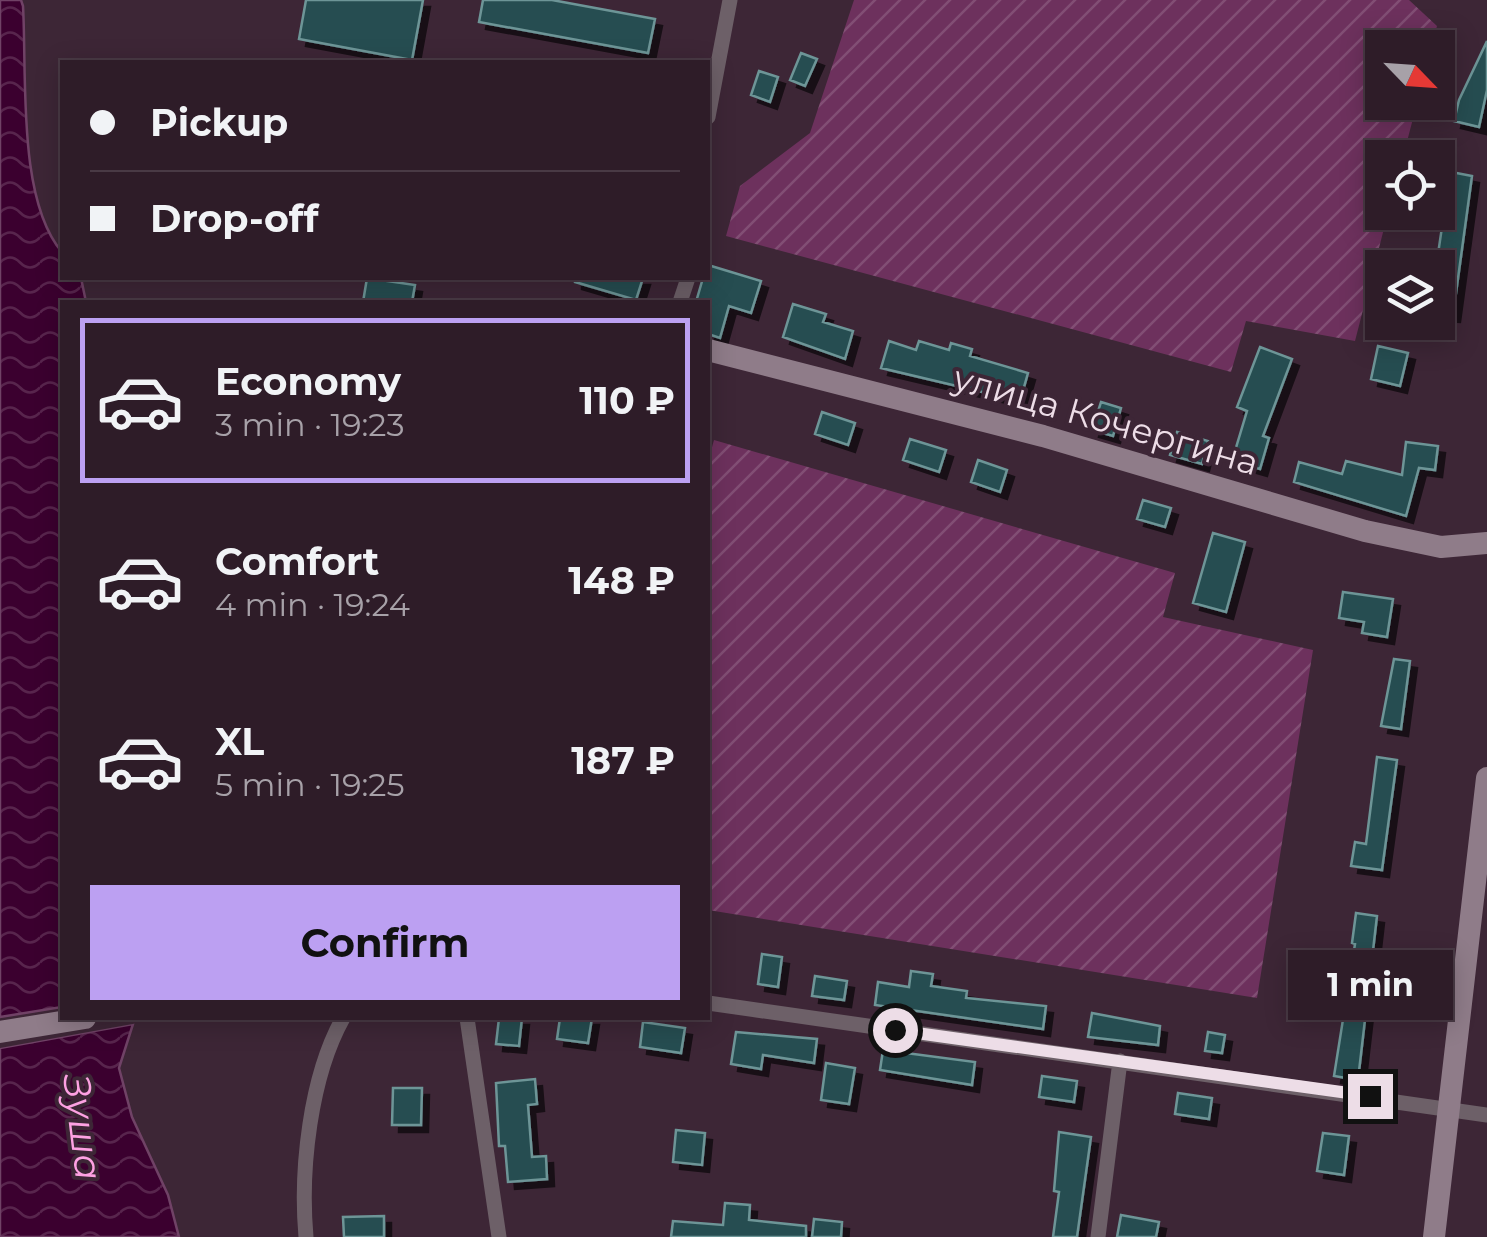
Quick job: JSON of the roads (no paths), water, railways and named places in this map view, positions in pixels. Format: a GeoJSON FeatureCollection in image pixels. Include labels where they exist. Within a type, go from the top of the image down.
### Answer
{"type":"FeatureCollection","features":[{"type":"Feature","properties":{"kind":"main road","name":"улица Кочергина"},"geometry":{"type":"LineString","coordinates":[[710,351],[1043,436],[1365,532],[1441,547],[1487,543]]}},
{"type":"Feature","properties":{"kind":"main road"},"geometry":{"type":"LineString","coordinates":[[1434,1237],[1487,778]]}},
{"type":"Feature","properties":{"kind":"main road"},"geometry":{"type":"LineString","coordinates":[[0,1032],[73,1020]]}},
{"type":"Feature","properties":{"kind":"street"},"geometry":{"type":"LineString","coordinates":[[710,106],[730,0]]}},
{"type":"Feature","properties":{"kind":"street"},"geometry":{"type":"LineString","coordinates":[[710,1003],[1487,1116]]}},
{"type":"Feature","properties":{"kind":"street"},"geometry":{"type":"LineString","coordinates":[[306,1237],[304,1216],[316,1109],[332,1038],[342,1020]]}},
{"type":"Feature","properties":{"kind":"street"},"geometry":{"type":"LineString","coordinates":[[467,1020],[500,1237]]}},
{"type":"Feature","properties":{"kind":"street"},"geometry":{"type":"LineString","coordinates":[[1098,1237],[1120,1061]]}},
{"type":"Feature","properties":{"kind":"water"},"geometry":{"type":"Polygon","coordinates":[[[0,0],[21,0],[27,135],[37,201],[60,249],[60,280],[81,280],[86,300],[60,300],[60,1007],[0,1017],[0,0]]]}},
{"type":"Feature","properties":{"kind":"water","name":"Зуша"},"geometry":{"type":"Polygon","coordinates":[[[133,1024],[119,1068],[132,1117],[168,1195],[179,1237],[0,1237],[0,1048],[133,1024]]]}}]}
